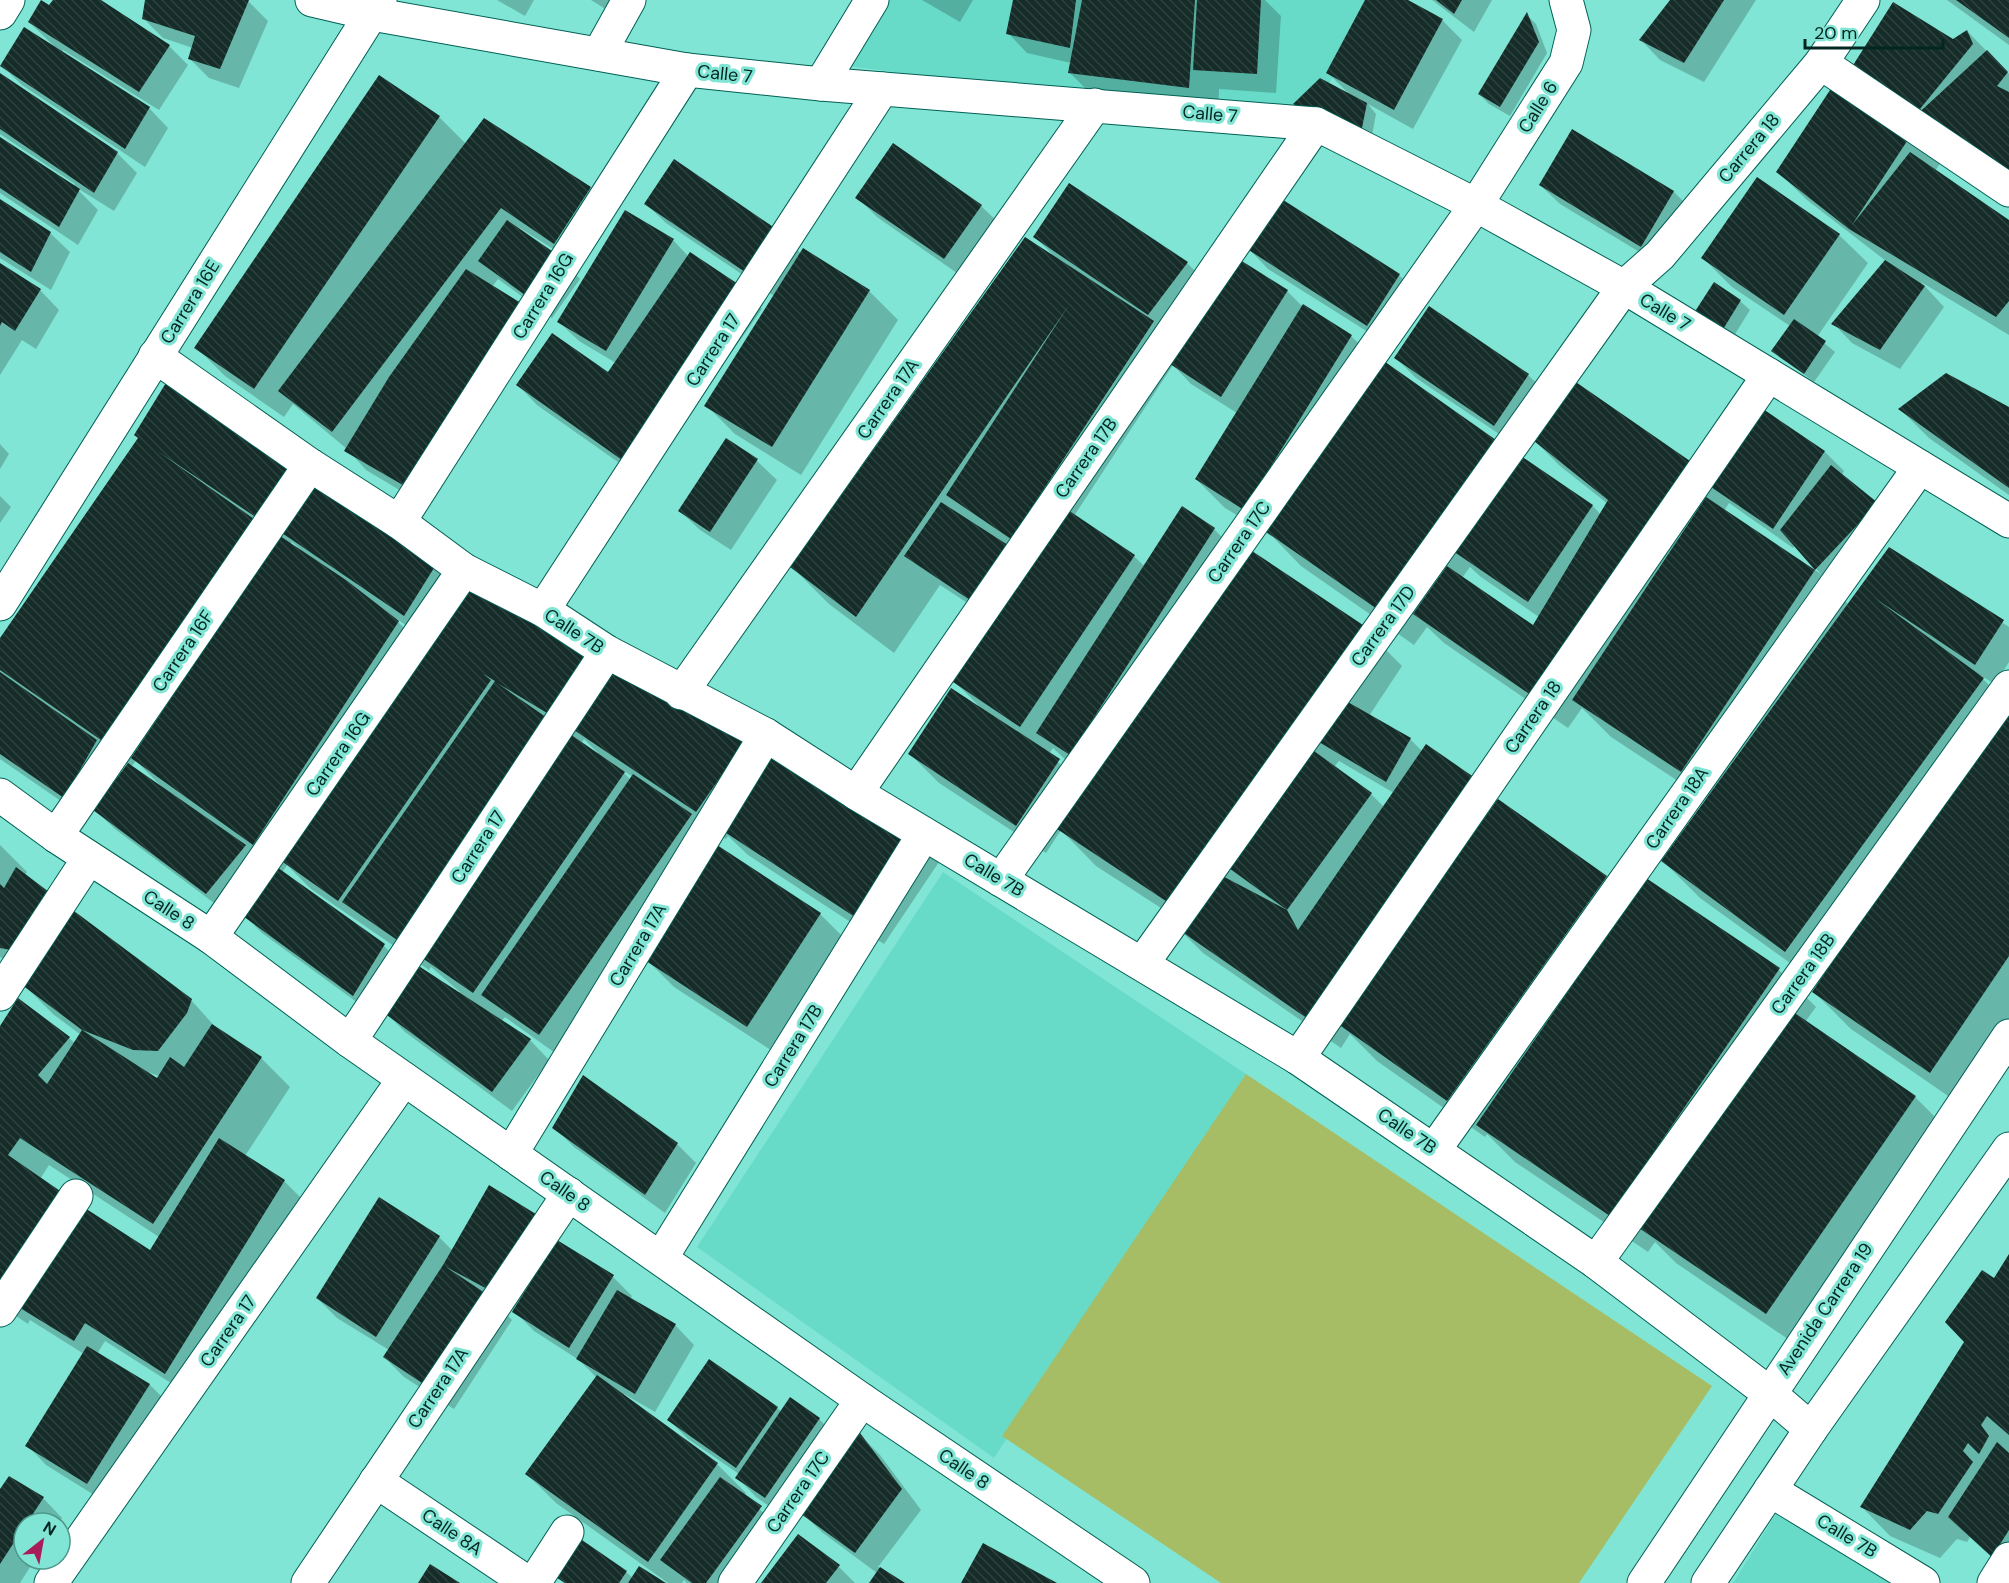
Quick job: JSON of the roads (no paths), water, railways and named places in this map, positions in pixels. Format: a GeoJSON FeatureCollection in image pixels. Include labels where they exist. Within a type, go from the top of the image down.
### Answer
{"type":"FeatureCollection","features":[{"type":"Feature","properties":{"kind":"street"},"geometry":{"type":"LineString","coordinates":[[0,13],[8,0]]}},
{"type":"Feature","properties":{"kind":"street","name":"Calle 7"},"geometry":{"type":"LineString","coordinates":[[312,0],[376,7],[687,70],[821,84],[1316,124],[1476,205],[1624,287],[2009,522]]}},
{"type":"Feature","properties":{"kind":"street"},"geometry":{"type":"LineString","coordinates":[[599,54],[629,0]]}},
{"type":"Feature","properties":{"kind":"street"},"geometry":{"type":"LineString","coordinates":[[821,84],[872,0]]}},
{"type":"Feature","properties":{"kind":"street","name":"Calle 6"},"geometry":{"type":"LineString","coordinates":[[1476,205],[1566,63],[1574,30],[1566,0]]}},
{"type":"Feature","properties":{"kind":"street","name":"Carrera 18"},"geometry":{"type":"LineString","coordinates":[[1624,287],[1660,255],[1821,63],[1863,0]]}},
{"type":"Feature","properties":{"kind":"street","name":"Carrera 16E"},"geometry":{"type":"LineString","coordinates":[[0,604],[376,7]]}},
{"type":"Feature","properties":{"kind":"street"},"geometry":{"type":"LineString","coordinates":[[1821,63],[2009,190]]}},
{"type":"Feature","properties":{"kind":"street","name":"Carrera 16G"},"geometry":{"type":"LineString","coordinates":[[399,522],[687,70]]}},
{"type":"Feature","properties":{"kind":"street","name":"Carrera 17"},"geometry":{"type":"LineString","coordinates":[[543,610],[882,89]]}},
{"type":"Feature","properties":{"kind":"street","name":"Carrera 17A"},"geometry":{"type":"LineString","coordinates":[[681,693],[1095,105]]}},
{"type":"Feature","properties":{"kind":"street","name":"Carrera 17B"},"geometry":{"type":"LineString","coordinates":[[856,793],[1316,124]]}},
{"type":"Feature","properties":{"kind":"street","name":"Carrera 17C"},"geometry":{"type":"LineString","coordinates":[[1001,880],[1476,205]]}},
{"type":"Feature","properties":{"kind":"street","name":"Carrera 17D"},"geometry":{"type":"LineString","coordinates":[[1142,964],[1624,287]]}},
{"type":"Feature","properties":{"kind":"street","name":"Calle 7B"},"geometry":{"type":"LineString","coordinates":[[155,356],[310,465],[399,522],[464,570],[543,610],[607,652],[681,693],[766,735],[856,793],[1298,1058],[1596,1262],[1769,1393],[1811,1429]]}},
{"type":"Feature","properties":{"kind":"street","name":"Carrera 18"},"geometry":{"type":"LineString","coordinates":[[1298,1058],[1769,375]]}},
{"type":"Feature","properties":{"kind":"street","name":"Carrera 16F"},"geometry":{"type":"LineString","coordinates":[[56,836],[310,465]]}},
{"type":"Feature","properties":{"kind":"street","name":"Carrera 18A"},"geometry":{"type":"LineString","coordinates":[[1434,1149],[1920,467]]}},
{"type":"Feature","properties":{"kind":"street","name":"Carrera 16G"},"geometry":{"type":"LineString","coordinates":[[211,937],[464,570]]}},
{"type":"Feature","properties":{"kind":"street","name":"Carrera 17"},"geometry":{"type":"LineString","coordinates":[[350,1041],[607,652]]}},
{"type":"Feature","properties":{"kind":"street","name":"Carrera 18B"},"geometry":{"type":"LineString","coordinates":[[1596,1262],[2009,687]]}},
{"type":"Feature","properties":{"kind":"street","name":"Carrera 17A"},"geometry":{"type":"LineString","coordinates":[[511,1154],[766,735]]}},
{"type":"Feature","properties":{"kind":"street","name":"Calle 8"},"geometry":{"type":"LineString","coordinates":[[0,795],[56,836],[211,937],[404,1079],[862,1400],[1131,1583]]}},
{"type":"Feature","properties":{"kind":"street","name":"Carrera 17B"},"geometry":{"type":"LineString","coordinates":[[661,1258],[924,834]]}},
{"type":"Feature","properties":{"kind":"street"},"geometry":{"type":"LineString","coordinates":[[0,994],[89,858]]}},
{"type":"Feature","properties":{"kind":"street","name":"Avenida Carrera 19"},"geometry":{"type":"LineString","coordinates":[[1644,1583],[2009,1036]]}},
{"type":"Feature","properties":{"kind":"street","name":"Carrera 17"},"geometry":{"type":"LineString","coordinates":[[51,1583],[404,1079]]}},
{"type":"Feature","properties":{"kind":"street"},"geometry":{"type":"LineString","coordinates":[[1708,1583],[1811,1429],[2009,1149]]}},
{"type":"Feature","properties":{"kind":"street","name":"Carrera 17A"},"geometry":{"type":"LineString","coordinates":[[308,1583],[569,1194]]}},
{"type":"Feature","properties":{"kind":"street"},"geometry":{"type":"LineString","coordinates":[[2,1303],[76,1196]]}},
{"type":"Feature","properties":{"kind":"street","name":"Carrera 17C"},"geometry":{"type":"LineString","coordinates":[[735,1583],[862,1400]]}},
{"type":"Feature","properties":{"kind":"street","name":"Calle 8A"},"geometry":{"type":"LineString","coordinates":[[376,1481],[528,1583]]}},
{"type":"Feature","properties":{"kind":"street","name":"Calle 7B"},"geometry":{"type":"LineString","coordinates":[[1770,1490],[1923,1583]]}},
{"type":"Feature","properties":{"kind":"street"},"geometry":{"type":"LineString","coordinates":[[534,1583],[567,1532]]}},
{"type":"Feature","properties":{"kind":"street"},"geometry":{"type":"LineString","coordinates":[[1994,1583],[2009,1559]]}}]}
